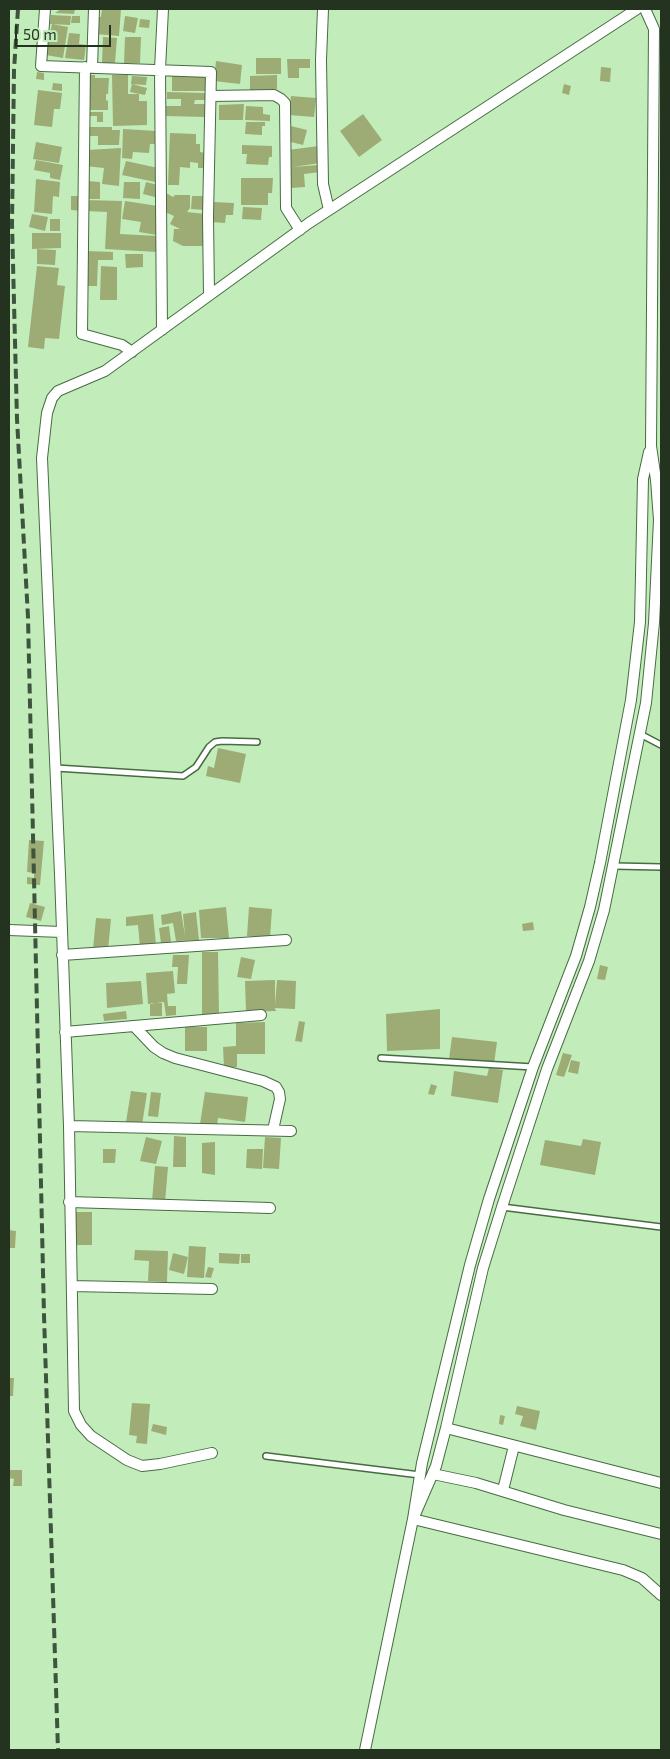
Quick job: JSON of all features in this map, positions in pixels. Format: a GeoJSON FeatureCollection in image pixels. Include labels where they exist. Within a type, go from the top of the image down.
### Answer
{"type":"FeatureCollection","features":[{"type":"Feature","properties":{"kind":"street"},"geometry":{"type":"LineString","coordinates":[[45,9],[41,66],[211,72],[208,216],[209,296]]}},
{"type":"Feature","properties":{"kind":"street"},"geometry":{"type":"LineString","coordinates":[[94,9],[88,67],[82,334],[122,345],[132,352]]}},
{"type":"Feature","properties":{"kind":"street"},"geometry":{"type":"LineString","coordinates":[[162,330],[160,69],[163,9]]}},
{"type":"Feature","properties":{"kind":"street"},"geometry":{"type":"LineString","coordinates":[[323,9],[321,60],[323,184],[329,210]]}},
{"type":"Feature","properties":{"kind":"street"},"geometry":{"type":"LineString","coordinates":[[212,1453],[142,1466],[127,1460],[91,1436],[81,1425],[74,1411],[62,932],[42,458],[47,413],[52,398],[58,391],[105,371],[329,210],[637,9]]}},
{"type":"Feature","properties":{"kind":"street"},"geometry":{"type":"LineString","coordinates":[[413,1519],[433,1474],[446,1428],[484,1268],[502,1207],[548,1069],[589,961],[604,910],[646,703],[660,551],[656,480],[651,446],[654,29],[645,9]]}},
{"type":"Feature","properties":{"kind":"street"},"geometry":{"type":"LineString","coordinates":[[211,96],[274,95],[285,104],[286,208],[300,230]]}},
{"type":"Feature","properties":{"kind":"street"},"geometry":{"type":"LineString","coordinates":[[365,1750],[413,1519],[420,1475],[470,1265],[489,1199],[533,1067],[576,956],[590,907],[627,719],[640,622],[643,479],[651,446]]}},
{"type":"Feature","properties":{"kind":"street"},"geometry":{"type":"LineString","coordinates":[[9,930],[62,932]]}},
{"type":"Feature","properties":{"kind":"street"},"geometry":{"type":"LineString","coordinates":[[62,955],[286,940]]}},
{"type":"Feature","properties":{"kind":"street"},"geometry":{"type":"LineString","coordinates":[[65,1032],[261,1015]]}},
{"type":"Feature","properties":{"kind":"street"},"geometry":{"type":"LineString","coordinates":[[134,1026],[154,1047],[163,1053],[175,1058],[262,1081],[276,1087],[280,1099],[273,1130]]}},
{"type":"Feature","properties":{"kind":"street"},"geometry":{"type":"LineString","coordinates":[[68,1126],[291,1131]]}},
{"type":"Feature","properties":{"kind":"street"},"geometry":{"type":"LineString","coordinates":[[69,1202],[270,1208]]}},
{"type":"Feature","properties":{"kind":"street"},"geometry":{"type":"LineString","coordinates":[[72,1286],[212,1289]]}},
{"type":"Feature","properties":{"kind":"street"},"geometry":{"type":"LineString","coordinates":[[446,1428],[661,1483]]}},
{"type":"Feature","properties":{"kind":"street"},"geometry":{"type":"LineString","coordinates":[[503,1490],[514,1446]]}},
{"type":"Feature","properties":{"kind":"street"},"geometry":{"type":"LineString","coordinates":[[433,1474],[503,1490],[556,1507],[661,1534]]}},
{"type":"Feature","properties":{"kind":"street"},"geometry":{"type":"LineString","coordinates":[[413,1519],[623,1570],[642,1578],[661,1595]]}},
{"type":"Feature","properties":{"kind":"lane"},"geometry":{"type":"LineString","coordinates":[[640,734],[661,745]]}},
{"type":"Feature","properties":{"kind":"lane"},"geometry":{"type":"LineString","coordinates":[[56,768],[183,776],[196,767],[209,747],[215,742],[257,742]]}},
{"type":"Feature","properties":{"kind":"lane"},"geometry":{"type":"LineString","coordinates":[[614,866],[661,867]]}},
{"type":"Feature","properties":{"kind":"lane"},"geometry":{"type":"LineString","coordinates":[[382,1058],[533,1067]]}},
{"type":"Feature","properties":{"kind":"lane"},"geometry":{"type":"LineString","coordinates":[[502,1207],[661,1227]]}},
{"type":"Feature","properties":{"kind":"lane"},"geometry":{"type":"LineString","coordinates":[[266,1456],[420,1475]]}},
{"type":"Feature","properties":{"kind":"building"},"geometry":{"type":"Polygon","coordinates":[[[61,9],[75,9],[74,14],[55,13],[61,9]]]}},
{"type":"Feature","properties":{"kind":"building"},"geometry":{"type":"Polygon","coordinates":[[[102,9],[121,9],[119,36],[95,34],[96,17],[101,17],[102,9]]]}},
{"type":"Feature","properties":{"kind":"building"},"geometry":{"type":"Polygon","coordinates":[[[51,15],[71,16],[70,25],[50,24],[51,15]]]}},
{"type":"Feature","properties":{"kind":"building"},"geometry":{"type":"Polygon","coordinates":[[[72,16],[80,16],[80,23],[71,23],[72,16]]]}},
{"type":"Feature","properties":{"kind":"building"},"geometry":{"type":"Polygon","coordinates":[[[125,16],[138,18],[135,33],[123,31],[125,16]]]}},
{"type":"Feature","properties":{"kind":"building"},"geometry":{"type":"Polygon","coordinates":[[[140,19],[150,20],[149,28],[139,27],[140,19]]]}},
{"type":"Feature","properties":{"kind":"building"},"geometry":{"type":"Polygon","coordinates":[[[52,24],[68,27],[63,58],[46,55],[52,24]]]}},
{"type":"Feature","properties":{"kind":"building"},"geometry":{"type":"Polygon","coordinates":[[[69,33],[80,34],[79,44],[86,45],[84,60],[65,58],[69,33]]]}},
{"type":"Feature","properties":{"kind":"building"},"geometry":{"type":"Polygon","coordinates":[[[103,37],[117,38],[115,63],[102,63],[103,37]]]}},
{"type":"Feature","properties":{"kind":"building"},"geometry":{"type":"Polygon","coordinates":[[[125,37],[141,37],[140,63],[124,63],[125,37]]]}},
{"type":"Feature","properties":{"kind":"building"},"geometry":{"type":"Polygon","coordinates":[[[256,58],[281,58],[281,74],[256,74],[256,58]]]}},
{"type":"Feature","properties":{"kind":"building"},"geometry":{"type":"Polygon","coordinates":[[[287,59],[310,59],[310,68],[299,68],[299,78],[288,78],[287,59]]]}},
{"type":"Feature","properties":{"kind":"building"},"geometry":{"type":"Polygon","coordinates":[[[216,61],[242,65],[240,84],[214,81],[216,61]]]}},
{"type":"Feature","properties":{"kind":"building"},"geometry":{"type":"Polygon","coordinates":[[[601,67],[611,68],[610,82],[600,81],[601,67]]]}},
{"type":"Feature","properties":{"kind":"building"},"geometry":{"type":"Polygon","coordinates":[[[37,72],[44,73],[44,80],[36,79],[37,72]]]}},
{"type":"Feature","properties":{"kind":"building"},"geometry":{"type":"Polygon","coordinates":[[[88,75],[95,75],[95,78],[109,78],[108,94],[106,94],[108,110],[87,110],[88,75]]]}},
{"type":"Feature","properties":{"kind":"building"},"geometry":{"type":"Polygon","coordinates":[[[112,75],[128,75],[128,94],[139,94],[139,101],[147,101],[147,125],[113,126],[112,75]]]}},
{"type":"Feature","properties":{"kind":"building"},"geometry":{"type":"Polygon","coordinates":[[[172,75],[208,75],[208,91],[172,91],[172,75]]]}},
{"type":"Feature","properties":{"kind":"building"},"geometry":{"type":"Polygon","coordinates":[[[277,75],[277,89],[250,90],[250,76],[277,75]]]}},
{"type":"Feature","properties":{"kind":"building"},"geometry":{"type":"Polygon","coordinates":[[[132,76],[147,77],[146,85],[131,84],[132,76]]]}},
{"type":"Feature","properties":{"kind":"building"},"geometry":{"type":"Polygon","coordinates":[[[53,83],[62,84],[62,91],[52,90],[53,83]]]}},
{"type":"Feature","properties":{"kind":"building"},"geometry":{"type":"Polygon","coordinates":[[[132,84],[147,88],[145,95],[130,92],[132,84]]]}},
{"type":"Feature","properties":{"kind":"building"},"geometry":{"type":"Polygon","coordinates":[[[564,84],[571,86],[569,95],[562,93],[564,84]]]}},
{"type":"Feature","properties":{"kind":"building"},"geometry":{"type":"Polygon","coordinates":[[[38,90],[62,93],[60,109],[54,109],[52,127],[34,125],[38,90]]]}},
{"type":"Feature","properties":{"kind":"building"},"geometry":{"type":"Polygon","coordinates":[[[167,92],[205,93],[205,100],[195,100],[194,104],[206,104],[206,117],[165,116],[165,106],[181,106],[181,99],[167,99],[167,92]]]}},
{"type":"Feature","properties":{"kind":"building"},"geometry":{"type":"Polygon","coordinates":[[[291,96],[316,98],[314,117],[289,115],[291,96]]]}},
{"type":"Feature","properties":{"kind":"building"},"geometry":{"type":"Polygon","coordinates":[[[244,104],[243,120],[219,120],[219,105],[244,104]]]}},
{"type":"Feature","properties":{"kind":"building"},"geometry":{"type":"Polygon","coordinates":[[[246,106],[263,107],[263,114],[270,115],[270,121],[245,120],[246,106]]]}},
{"type":"Feature","properties":{"kind":"building"},"geometry":{"type":"Polygon","coordinates":[[[89,112],[103,112],[103,122],[97,122],[97,116],[88,116],[89,112]]]}},
{"type":"Feature","properties":{"kind":"building"},"geometry":{"type":"Polygon","coordinates":[[[363,114],[382,140],[359,157],[340,131],[363,114]]]}},
{"type":"Feature","properties":{"kind":"building"},"geometry":{"type":"Polygon","coordinates":[[[246,122],[265,122],[265,126],[262,126],[262,135],[245,134],[246,122]]]}},
{"type":"Feature","properties":{"kind":"building"},"geometry":{"type":"Polygon","coordinates":[[[291,126],[307,130],[303,145],[287,141],[291,126]]]}},
{"type":"Feature","properties":{"kind":"building"},"geometry":{"type":"Polygon","coordinates":[[[88,127],[112,127],[112,130],[120,130],[119,145],[98,145],[98,136],[88,136],[88,127]]]}},
{"type":"Feature","properties":{"kind":"building"},"geometry":{"type":"Polygon","coordinates":[[[123,129],[156,131],[156,144],[150,144],[149,153],[133,152],[132,159],[122,158],[123,129]]]}},
{"type":"Feature","properties":{"kind":"building"},"geometry":{"type":"Polygon","coordinates":[[[170,133],[196,134],[196,144],[200,144],[200,152],[206,153],[205,168],[198,168],[198,163],[190,162],[190,168],[180,167],[179,185],[168,185],[170,133]]]}},
{"type":"Feature","properties":{"kind":"building"},"geometry":{"type":"Polygon","coordinates":[[[36,142],[62,147],[59,163],[33,159],[36,142]]]}},
{"type":"Feature","properties":{"kind":"building"},"geometry":{"type":"Polygon","coordinates":[[[242,145],[272,146],[272,157],[269,157],[268,165],[246,164],[247,154],[242,154],[242,145]]]}},
{"type":"Feature","properties":{"kind":"building"},"geometry":{"type":"Polygon","coordinates":[[[319,146],[321,163],[292,167],[319,165],[320,172],[304,174],[305,187],[291,188],[288,150],[319,146]]]}},
{"type":"Feature","properties":{"kind":"building"},"geometry":{"type":"Polygon","coordinates":[[[121,148],[119,186],[102,184],[104,168],[85,166],[87,150],[121,148]]]}},
{"type":"Feature","properties":{"kind":"building"},"geometry":{"type":"Polygon","coordinates":[[[36,160],[63,165],[60,180],[50,178],[50,173],[34,170],[36,160]]]}},
{"type":"Feature","properties":{"kind":"building"},"geometry":{"type":"Polygon","coordinates":[[[126,161],[158,168],[155,182],[122,175],[126,161]]]}},
{"type":"Feature","properties":{"kind":"building"},"geometry":{"type":"Polygon","coordinates":[[[241,178],[273,178],[272,193],[268,193],[268,205],[241,205],[241,178]]]}},
{"type":"Feature","properties":{"kind":"building"},"geometry":{"type":"Polygon","coordinates":[[[36,179],[60,182],[59,197],[53,196],[52,214],[34,212],[36,179]]]}},
{"type":"Feature","properties":{"kind":"building"},"geometry":{"type":"Polygon","coordinates":[[[87,181],[100,182],[100,199],[86,199],[87,181]]]}},
{"type":"Feature","properties":{"kind":"building"},"geometry":{"type":"Polygon","coordinates":[[[124,182],[140,182],[140,199],[123,198],[124,182]]]}},
{"type":"Feature","properties":{"kind":"building"},"geometry":{"type":"Polygon","coordinates":[[[146,182],[158,185],[155,197],[143,194],[146,182]]]}},
{"type":"Feature","properties":{"kind":"building"},"geometry":{"type":"Polygon","coordinates":[[[166,193],[173,197],[175,195],[190,195],[190,208],[187,212],[205,214],[204,243],[202,246],[183,246],[173,241],[174,229],[180,229],[170,224],[174,216],[165,212],[166,193]]]}},
{"type":"Feature","properties":{"kind":"building"},"geometry":{"type":"Polygon","coordinates":[[[71,196],[82,196],[82,211],[71,210],[71,196]]]}},
{"type":"Feature","properties":{"kind":"building"},"geometry":{"type":"Polygon","coordinates":[[[192,196],[204,196],[204,210],[191,209],[192,196]]]}},
{"type":"Feature","properties":{"kind":"building"},"geometry":{"type":"Polygon","coordinates":[[[85,200],[122,201],[120,234],[158,236],[157,252],[105,249],[107,212],[85,211],[85,200]]]}},
{"type":"Feature","properties":{"kind":"building"},"geometry":{"type":"Polygon","coordinates":[[[125,201],[158,206],[156,220],[159,220],[157,235],[139,232],[141,222],[122,219],[125,201]]]}},
{"type":"Feature","properties":{"kind":"building"},"geometry":{"type":"Polygon","coordinates":[[[213,202],[234,203],[233,215],[226,215],[225,223],[211,222],[213,202]]]}},
{"type":"Feature","properties":{"kind":"building"},"geometry":{"type":"Polygon","coordinates":[[[243,207],[262,208],[261,220],[242,219],[243,207]]]}},
{"type":"Feature","properties":{"kind":"building"},"geometry":{"type":"Polygon","coordinates":[[[32,214],[48,217],[45,231],[29,227],[32,214]]]}},
{"type":"Feature","properties":{"kind":"building"},"geometry":{"type":"Polygon","coordinates":[[[50,219],[60,219],[60,231],[50,231],[50,219]]]}},
{"type":"Feature","properties":{"kind":"building"},"geometry":{"type":"Polygon","coordinates":[[[32,233],[61,233],[61,248],[32,249],[32,233]]]}},
{"type":"Feature","properties":{"kind":"building"},"geometry":{"type":"Polygon","coordinates":[[[37,249],[56,250],[55,265],[37,264],[37,249]]]}},
{"type":"Feature","properties":{"kind":"building"},"geometry":{"type":"Polygon","coordinates":[[[87,251],[113,252],[113,260],[98,260],[97,286],[84,286],[87,251]]]}},
{"type":"Feature","properties":{"kind":"building"},"geometry":{"type":"Polygon","coordinates":[[[125,254],[143,254],[143,267],[126,268],[125,254]]]}},
{"type":"Feature","properties":{"kind":"building"},"geometry":{"type":"Polygon","coordinates":[[[37,266],[59,268],[57,285],[65,286],[59,339],[45,338],[44,349],[28,347],[37,266]]]}},
{"type":"Feature","properties":{"kind":"building"},"geometry":{"type":"Polygon","coordinates":[[[101,266],[117,267],[117,300],[100,300],[101,266]]]}},
{"type":"Feature","properties":{"kind":"building"},"geometry":{"type":"Polygon","coordinates":[[[218,748],[246,754],[240,783],[206,776],[208,766],[214,768],[218,748]]]}},
{"type":"Feature","properties":{"kind":"building"},"geometry":{"type":"Polygon","coordinates":[[[29,840],[44,841],[40,885],[27,884],[27,877],[34,878],[34,873],[27,872],[29,840]]]}},
{"type":"Feature","properties":{"kind":"building"},"geometry":{"type":"Polygon","coordinates":[[[30,903],[45,907],[41,921],[26,917],[30,903]]]}},
{"type":"Feature","properties":{"kind":"building"},"geometry":{"type":"Polygon","coordinates":[[[226,907],[229,938],[201,938],[199,910],[226,907]]]}},
{"type":"Feature","properties":{"kind":"building"},"geometry":{"type":"Polygon","coordinates":[[[249,907],[272,909],[270,938],[247,936],[249,907]]]}},
{"type":"Feature","properties":{"kind":"building"},"geometry":{"type":"Polygon","coordinates":[[[181,911],[185,936],[183,914],[196,912],[199,940],[176,941],[173,923],[162,925],[161,915],[181,911]]]}},
{"type":"Feature","properties":{"kind":"building"},"geometry":{"type":"Polygon","coordinates":[[[153,914],[156,945],[140,947],[138,925],[126,926],[126,917],[153,914]]]}},
{"type":"Feature","properties":{"kind":"building"},"geometry":{"type":"Polygon","coordinates":[[[96,918],[111,919],[108,950],[93,949],[96,918]]]}},
{"type":"Feature","properties":{"kind":"building"},"geometry":{"type":"Polygon","coordinates":[[[533,922],[534,930],[523,931],[522,924],[533,922]]]}},
{"type":"Feature","properties":{"kind":"building"},"geometry":{"type":"Polygon","coordinates":[[[169,926],[171,942],[161,943],[159,928],[169,926]]]}},
{"type":"Feature","properties":{"kind":"building"},"geometry":{"type":"Polygon","coordinates":[[[202,952],[218,952],[219,1014],[202,1014],[202,952]]]}},
{"type":"Feature","properties":{"kind":"building"},"geometry":{"type":"Polygon","coordinates":[[[173,955],[189,955],[187,984],[177,984],[178,967],[172,967],[173,955]]]}},
{"type":"Feature","properties":{"kind":"building"},"geometry":{"type":"Polygon","coordinates":[[[241,957],[255,960],[251,979],[237,977],[241,957]]]}},
{"type":"Feature","properties":{"kind":"building"},"geometry":{"type":"Polygon","coordinates":[[[600,965],[608,967],[605,980],[597,979],[600,965]]]}},
{"type":"Feature","properties":{"kind":"building"},"geometry":{"type":"Polygon","coordinates":[[[173,971],[175,993],[167,994],[168,1006],[176,1006],[176,1015],[166,1016],[164,1002],[148,1004],[146,973],[173,971]]]}},
{"type":"Feature","properties":{"kind":"building"},"geometry":{"type":"Polygon","coordinates":[[[275,980],[275,1005],[277,980],[296,981],[295,1009],[275,1008],[276,1011],[246,1012],[245,981],[275,980]]]}},
{"type":"Feature","properties":{"kind":"building"},"geometry":{"type":"Polygon","coordinates":[[[141,981],[143,1004],[107,1008],[106,983],[141,981]]]}},
{"type":"Feature","properties":{"kind":"building"},"geometry":{"type":"Polygon","coordinates":[[[150,1003],[162,1003],[162,1016],[150,1016],[150,1003]]]}},
{"type":"Feature","properties":{"kind":"building"},"geometry":{"type":"Polygon","coordinates":[[[440,1009],[440,1049],[387,1051],[386,1014],[440,1009]]]}},
{"type":"Feature","properties":{"kind":"building"},"geometry":{"type":"Polygon","coordinates":[[[126,1011],[127,1019],[104,1021],[103,1014],[126,1011]]]}},
{"type":"Feature","properties":{"kind":"building"},"geometry":{"type":"Polygon","coordinates":[[[299,1021],[305,1022],[302,1042],[295,1041],[299,1021]]]}},
{"type":"Feature","properties":{"kind":"building"},"geometry":{"type":"Polygon","coordinates":[[[265,1022],[265,1054],[237,1054],[237,1067],[224,1067],[223,1047],[236,1046],[236,1023],[265,1022]]]}},
{"type":"Feature","properties":{"kind":"building"},"geometry":{"type":"Polygon","coordinates":[[[185,1027],[207,1027],[207,1051],[185,1051],[185,1027]]]}},
{"type":"Feature","properties":{"kind":"building"},"geometry":{"type":"Polygon","coordinates":[[[452,1037],[497,1042],[494,1064],[449,1059],[452,1037]]]}},
{"type":"Feature","properties":{"kind":"building"},"geometry":{"type":"Polygon","coordinates":[[[563,1053],[572,1055],[564,1077],[556,1075],[563,1053]]]}},
{"type":"Feature","properties":{"kind":"building"},"geometry":{"type":"Polygon","coordinates":[[[571,1060],[580,1062],[578,1074],[568,1072],[571,1060]]]}},
{"type":"Feature","properties":{"kind":"building"},"geometry":{"type":"Polygon","coordinates":[[[489,1068],[503,1070],[498,1103],[451,1096],[454,1071],[487,1076],[489,1068]]]}},
{"type":"Feature","properties":{"kind":"building"},"geometry":{"type":"Polygon","coordinates":[[[431,1084],[437,1086],[434,1095],[428,1094],[431,1084]]]}},
{"type":"Feature","properties":{"kind":"building"},"geometry":{"type":"Polygon","coordinates":[[[131,1091],[147,1093],[142,1125],[126,1122],[131,1091]]]}},
{"type":"Feature","properties":{"kind":"building"},"geometry":{"type":"Polygon","coordinates":[[[151,1092],[161,1093],[158,1117],[148,1116],[151,1092]]]}},
{"type":"Feature","properties":{"kind":"building"},"geometry":{"type":"Polygon","coordinates":[[[205,1092],[248,1097],[245,1122],[218,1118],[217,1126],[200,1124],[205,1092]]]}},
{"type":"Feature","properties":{"kind":"building"},"geometry":{"type":"Polygon","coordinates":[[[174,1136],[186,1137],[186,1167],[173,1167],[174,1136]]]}},
{"type":"Feature","properties":{"kind":"building"},"geometry":{"type":"Polygon","coordinates":[[[146,1137],[162,1141],[156,1164],[140,1161],[146,1137]]]}},
{"type":"Feature","properties":{"kind":"building"},"geometry":{"type":"Polygon","coordinates":[[[265,1137],[281,1138],[279,1169],[263,1168],[265,1137]]]}},
{"type":"Feature","properties":{"kind":"building"},"geometry":{"type":"Polygon","coordinates":[[[583,1139],[601,1142],[595,1175],[540,1165],[545,1140],[581,1146],[583,1139]]]}},
{"type":"Feature","properties":{"kind":"building"},"geometry":{"type":"Polygon","coordinates":[[[215,1142],[215,1175],[202,1173],[202,1143],[215,1142]]]}},
{"type":"Feature","properties":{"kind":"building"},"geometry":{"type":"Polygon","coordinates":[[[103,1149],[116,1149],[115,1163],[103,1163],[103,1149]]]}},
{"type":"Feature","properties":{"kind":"building"},"geometry":{"type":"Polygon","coordinates":[[[247,1149],[263,1149],[262,1169],[246,1168],[247,1149]]]}},
{"type":"Feature","properties":{"kind":"building"},"geometry":{"type":"Polygon","coordinates":[[[155,1166],[168,1167],[165,1202],[152,1201],[155,1166]]]}},
{"type":"Feature","properties":{"kind":"building"},"geometry":{"type":"Polygon","coordinates":[[[73,1212],[92,1212],[92,1245],[73,1245],[73,1212]]]}},
{"type":"Feature","properties":{"kind":"building"},"geometry":{"type":"Polygon","coordinates":[[[9,1230],[16,1231],[15,1248],[9,1248],[9,1230]]]}},
{"type":"Feature","properties":{"kind":"building"},"geometry":{"type":"Polygon","coordinates":[[[189,1246],[206,1247],[204,1278],[187,1277],[189,1246]]]}},
{"type":"Feature","properties":{"kind":"building"},"geometry":{"type":"Polygon","coordinates":[[[135,1250],[168,1251],[167,1282],[148,1281],[149,1261],[134,1260],[135,1250]]]}},
{"type":"Feature","properties":{"kind":"building"},"geometry":{"type":"Polygon","coordinates":[[[173,1253],[188,1257],[184,1274],[169,1270],[173,1253]]]}},
{"type":"Feature","properties":{"kind":"building"},"geometry":{"type":"Polygon","coordinates":[[[219,1253],[240,1254],[239,1264],[219,1263],[219,1253]]]}},
{"type":"Feature","properties":{"kind":"building"},"geometry":{"type":"Polygon","coordinates":[[[241,1254],[250,1254],[250,1263],[241,1263],[241,1254]]]}},
{"type":"Feature","properties":{"kind":"building"},"geometry":{"type":"Polygon","coordinates":[[[208,1267],[214,1268],[211,1278],[205,1277],[208,1267]]]}},
{"type":"Feature","properties":{"kind":"building"},"geometry":{"type":"Polygon","coordinates":[[[9,1378],[14,1378],[13,1396],[9,1396],[9,1378]]]}},
{"type":"Feature","properties":{"kind":"building"},"geometry":{"type":"Polygon","coordinates":[[[132,1403],[150,1404],[147,1444],[136,1443],[137,1436],[129,1435],[132,1403]]]}},
{"type":"Feature","properties":{"kind":"building"},"geometry":{"type":"Polygon","coordinates":[[[517,1406],[540,1411],[536,1430],[520,1426],[523,1416],[515,1414],[517,1406]]]}},
{"type":"Feature","properties":{"kind":"building"},"geometry":{"type":"Polygon","coordinates":[[[500,1415],[505,1416],[503,1425],[499,1424],[500,1415]]]}},
{"type":"Feature","properties":{"kind":"building"},"geometry":{"type":"Polygon","coordinates":[[[153,1424],[167,1427],[166,1435],[151,1431],[153,1424]]]}},
{"type":"Feature","properties":{"kind":"building"},"geometry":{"type":"Polygon","coordinates":[[[9,1470],[22,1470],[22,1486],[13,1486],[14,1479],[9,1478],[9,1470]]]}},
{"type":"Feature","properties":{"kind":"railway"},"geometry":{"type":"LineString","coordinates":[[18,9],[14,70],[12,224],[17,419],[28,617],[44,1315],[58,1750]]}}]}
